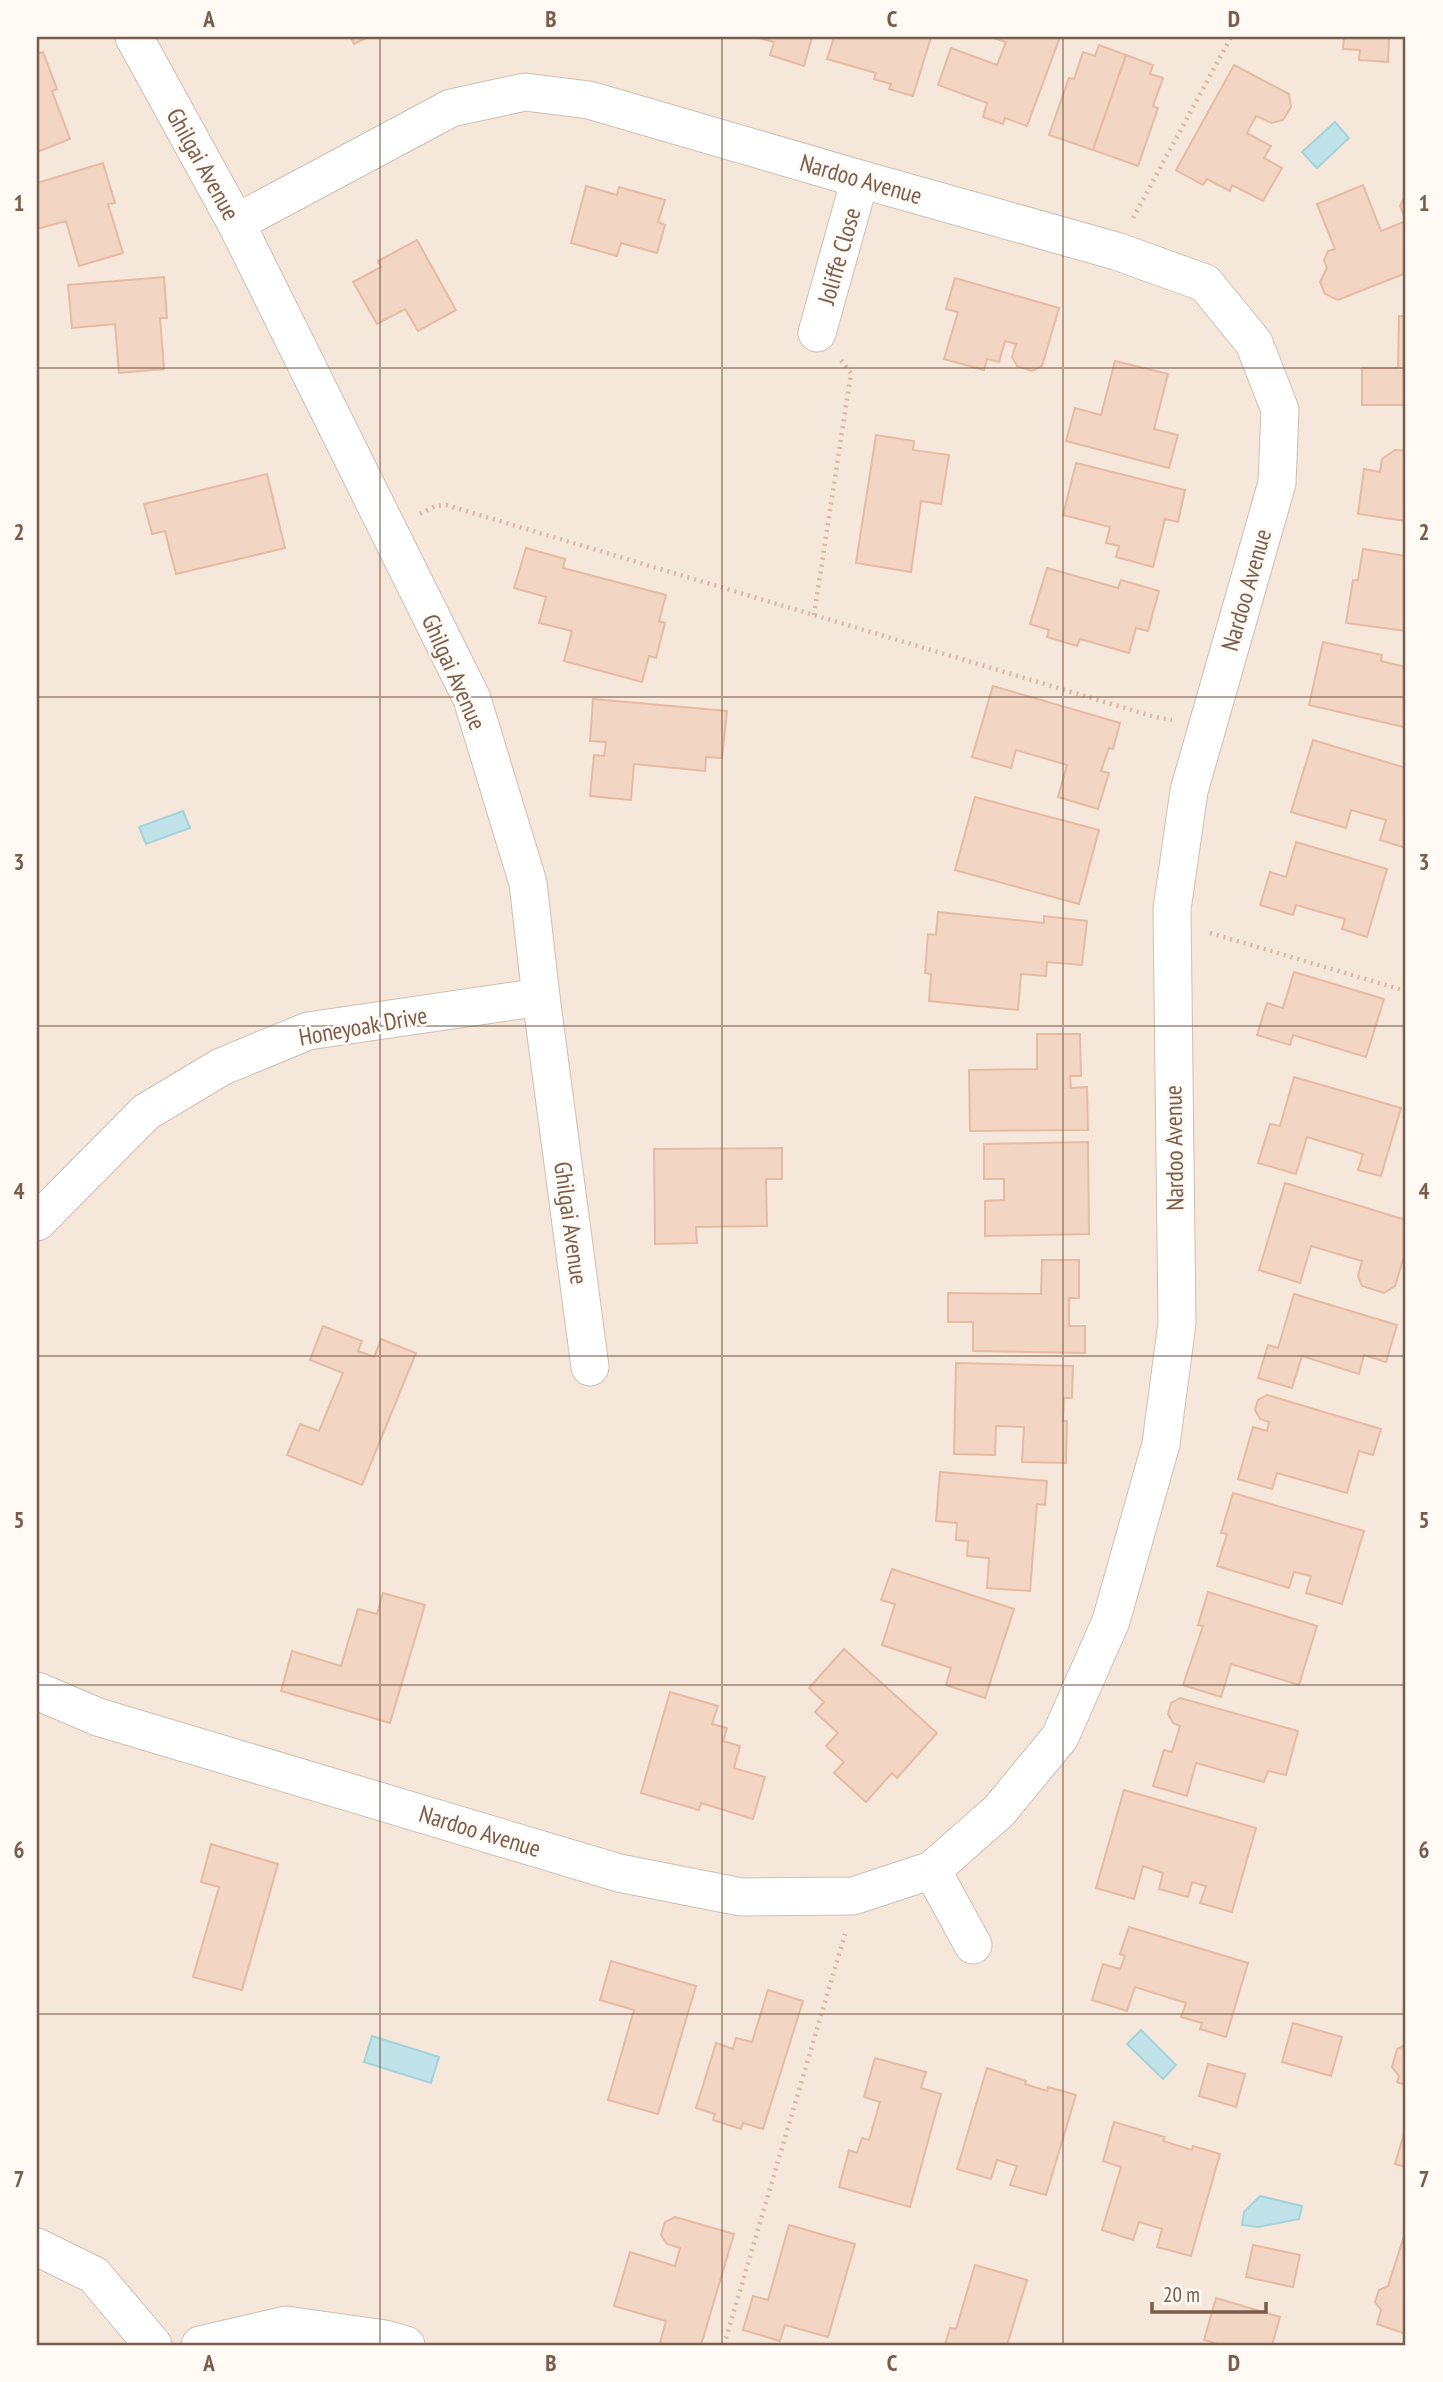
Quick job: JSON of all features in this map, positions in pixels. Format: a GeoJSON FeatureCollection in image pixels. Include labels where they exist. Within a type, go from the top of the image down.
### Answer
{"type":"FeatureCollection","features":[{"type":"Feature","properties":{"kind":"street","name":"Ghilgai Avenue"},"geometry":{"type":"LineString","coordinates":[[134,37],[236,223],[472,699],[528,883],[590,1367]]}},
{"type":"Feature","properties":{"kind":"street","name":"Nardoo Avenue"},"geometry":{"type":"LineString","coordinates":[[37,1691],[98,1717],[619,1872],[741,1897],[853,1896],[932,1870],[999,1811],[1059,1737],[1111,1620],[1161,1444],[1177,1323],[1172,909],[1189,791],[1277,483],[1280,410],[1254,343],[1205,283],[1116,251],[589,100],[525,92],[451,108],[236,223]]}},
{"type":"Feature","properties":{"kind":"street","name":"Joliffe Close"},"geometry":{"type":"LineString","coordinates":[[817,333],[860,179]]}},
{"type":"Feature","properties":{"kind":"street","name":"Honeyoak Drive"},"geometry":{"type":"LineString","coordinates":[[37,1222],[146,1112],[220,1067],[308,1031],[541,998]]}},
{"type":"Feature","properties":{"kind":"street"},"geometry":{"type":"LineString","coordinates":[[932,1870],[973,1945]]}},
{"type":"Feature","properties":{"kind":"street"},"geometry":{"type":"LineString","coordinates":[[37,2247],[94,2275],[153,2345]]}},
{"type":"Feature","properties":{"kind":"street"},"geometry":{"type":"LineString","coordinates":[[200,2345],[286,2325],[385,2339],[406,2345]]}},
{"type":"Feature","properties":{"kind":"path"},"geometry":{"type":"LineString","coordinates":[[1116,251],[1231,37]]}},
{"type":"Feature","properties":{"kind":"path"},"geometry":{"type":"LineString","coordinates":[[814,615],[851,373],[817,333]]}},
{"type":"Feature","properties":{"kind":"path"},"geometry":{"type":"LineString","coordinates":[[389,533],[435,506],[446,505],[1155,717],[1207,726]]}},
{"type":"Feature","properties":{"kind":"path"},"geometry":{"type":"LineString","coordinates":[[1172,909],[1209,914],[1209,933],[1406,991]]}},
{"type":"Feature","properties":{"kind":"path"},"geometry":{"type":"LineString","coordinates":[[724,2345],[841,1948],[853,1896]]}},
{"type":"Feature","properties":{"kind":"shaded area"},"geometry":{"type":"Polygon","coordinates":[[[37,37],[1406,37],[1406,2345],[37,2345],[37,37]]]}},
{"type":"Feature","properties":{"kind":"water"},"geometry":{"type":"Polygon","coordinates":[[[1335,122],[1349,138],[1317,168],[1302,152],[1335,122]]]}},
{"type":"Feature","properties":{"kind":"water"},"geometry":{"type":"Polygon","coordinates":[[[183,811],[190,828],[146,844],[139,827],[183,811]]]}},
{"type":"Feature","properties":{"kind":"water"},"geometry":{"type":"Polygon","coordinates":[[[1141,2030],[1176,2065],[1163,2079],[1127,2044],[1141,2030]]]}},
{"type":"Feature","properties":{"kind":"water"},"geometry":{"type":"Polygon","coordinates":[[[372,2036],[439,2057],[431,2083],[364,2062],[372,2036]]]}},
{"type":"Feature","properties":{"kind":"water"},"geometry":{"type":"Polygon","coordinates":[[[1260,2196],[1302,2206],[1299,2219],[1258,2227],[1242,2225],[1244,2212],[1260,2196]]]}},
{"type":"Feature","properties":{"kind":"building"},"geometry":{"type":"Polygon","coordinates":[[[351,37],[368,37],[354,44],[351,37]]]}},
{"type":"Feature","properties":{"kind":"building"},"geometry":{"type":"Polygon","coordinates":[[[755,37],[812,37],[804,66],[770,55],[774,42],[755,37]]]}},
{"type":"Feature","properties":{"kind":"building"},"geometry":{"type":"Polygon","coordinates":[[[834,37],[931,37],[913,96],[889,89],[891,84],[874,79],[876,73],[827,59],[834,37]]]}},
{"type":"Feature","properties":{"kind":"building"},"geometry":{"type":"Polygon","coordinates":[[[991,37],[1060,37],[1027,126],[1005,118],[1003,124],[983,117],[987,103],[938,85],[951,48],[997,65],[1006,42],[991,37]]]}},
{"type":"Feature","properties":{"kind":"building"},"geometry":{"type":"Polygon","coordinates":[[[1344,37],[1389,37],[1388,62],[1359,60],[1360,50],[1343,49],[1344,37]]]}},
{"type":"Feature","properties":{"kind":"building"},"geometry":{"type":"Polygon","coordinates":[[[1099,45],[1126,55],[1093,150],[1049,135],[1069,78],[1074,79],[1083,52],[1095,56],[1099,45]]]}},
{"type":"Feature","properties":{"kind":"building"},"geometry":{"type":"Polygon","coordinates":[[[43,52],[57,89],[52,91],[70,139],[37,152],[37,54],[43,52]]]}},
{"type":"Feature","properties":{"kind":"building"},"geometry":{"type":"Polygon","coordinates":[[[1126,55],[1153,65],[1150,74],[1163,78],[1153,106],[1158,108],[1138,166],[1093,150],[1126,55]]]}},
{"type":"Feature","properties":{"kind":"building"},"geometry":{"type":"Polygon","coordinates":[[[1234,65],[1289,94],[1291,107],[1283,120],[1272,123],[1256,116],[1247,133],[1271,146],[1264,158],[1282,168],[1263,201],[1232,185],[1230,191],[1207,179],[1203,185],[1176,170],[1234,65]]]}},
{"type":"Feature","properties":{"kind":"building"},"geometry":{"type":"Polygon","coordinates":[[[103,163],[115,203],[108,204],[123,253],[79,266],[66,221],[37,229],[37,183],[103,163]]]}},
{"type":"Feature","properties":{"kind":"building"},"geometry":{"type":"Polygon","coordinates":[[[1363,185],[1381,231],[1406,221],[1406,273],[1338,300],[1325,294],[1320,282],[1327,268],[1324,260],[1328,251],[1335,249],[1317,204],[1363,185]]]}},
{"type":"Feature","properties":{"kind":"building"},"geometry":{"type":"Polygon","coordinates":[[[586,186],[617,195],[619,187],[665,200],[658,222],[665,225],[657,253],[621,243],[617,256],[571,243],[586,186]]]}},
{"type":"Feature","properties":{"kind":"building"},"geometry":{"type":"Polygon","coordinates":[[[1406,193],[1406,221],[1400,206],[1406,193]]]}},
{"type":"Feature","properties":{"kind":"building"},"geometry":{"type":"Polygon","coordinates":[[[417,240],[456,310],[418,331],[405,309],[377,324],[353,282],[381,267],[378,261],[417,240]]]}},
{"type":"Feature","properties":{"kind":"building"},"geometry":{"type":"Polygon","coordinates":[[[164,277],[167,318],[160,318],[164,369],[119,373],[115,324],[72,328],[68,285],[164,277]]]}},
{"type":"Feature","properties":{"kind":"building"},"geometry":{"type":"Polygon","coordinates":[[[955,278],[1059,308],[1042,366],[1032,371],[1017,366],[1012,357],[1016,344],[1005,341],[999,362],[987,359],[984,370],[944,359],[958,312],[946,309],[955,278]]]}},
{"type":"Feature","properties":{"kind":"building"},"geometry":{"type":"Polygon","coordinates":[[[1399,316],[1406,316],[1406,405],[1362,405],[1362,368],[1398,368],[1399,316]]]}},
{"type":"Feature","properties":{"kind":"building"},"geometry":{"type":"Polygon","coordinates":[[[1115,361],[1168,374],[1154,429],[1178,435],[1169,468],[1066,441],[1075,408],[1101,415],[1115,361]]]}},
{"type":"Feature","properties":{"kind":"building"},"geometry":{"type":"Polygon","coordinates":[[[876,435],[914,441],[913,450],[949,455],[941,504],[921,501],[911,572],[856,563],[876,435]]]}},
{"type":"Feature","properties":{"kind":"building"},"geometry":{"type":"Polygon","coordinates":[[[1395,450],[1406,451],[1406,521],[1358,514],[1364,469],[1380,472],[1382,459],[1395,450]]]}},
{"type":"Feature","properties":{"kind":"building"},"geometry":{"type":"Polygon","coordinates":[[[1076,463],[1185,490],[1178,522],[1165,519],[1153,567],[1116,557],[1119,546],[1106,543],[1110,527],[1063,515],[1076,463]]]}},
{"type":"Feature","properties":{"kind":"building"},"geometry":{"type":"Polygon","coordinates":[[[267,474],[285,548],[176,574],[165,531],[152,534],[144,504],[267,474]]]}},
{"type":"Feature","properties":{"kind":"building"},"geometry":{"type":"Polygon","coordinates":[[[526,548],[565,559],[563,568],[666,595],[659,621],[665,623],[656,658],[649,656],[642,682],[564,661],[572,631],[539,623],[546,597],[514,588],[526,548]]]}},
{"type":"Feature","properties":{"kind":"building"},"geometry":{"type":"Polygon","coordinates":[[[1363,549],[1406,556],[1406,631],[1346,623],[1353,580],[1358,580],[1363,549]]]}},
{"type":"Feature","properties":{"kind":"building"},"geometry":{"type":"Polygon","coordinates":[[[1047,568],[1118,588],[1121,580],[1159,591],[1148,631],[1136,628],[1129,653],[1080,639],[1077,646],[1047,637],[1049,630],[1030,624],[1047,568]]]}},
{"type":"Feature","properties":{"kind":"building"},"geometry":{"type":"Polygon","coordinates":[[[1323,642],[1382,655],[1381,661],[1406,667],[1404,727],[1309,705],[1323,642]]]}},
{"type":"Feature","properties":{"kind":"building"},"geometry":{"type":"Polygon","coordinates":[[[993,686],[1120,723],[1113,749],[1109,748],[1101,771],[1109,773],[1098,809],[1058,797],[1067,765],[1016,750],[1011,768],[972,757],[993,686]]]}},
{"type":"Feature","properties":{"kind":"building"},"geometry":{"type":"Polygon","coordinates":[[[593,699],[727,711],[722,758],[706,757],[705,771],[634,764],[631,800],[590,796],[594,755],[604,756],[606,742],[590,741],[593,699]]]}},
{"type":"Feature","properties":{"kind":"building"},"geometry":{"type":"Polygon","coordinates":[[[1313,740],[1406,768],[1406,848],[1380,840],[1386,820],[1351,810],[1346,828],[1291,812],[1313,740]]]}},
{"type":"Feature","properties":{"kind":"building"},"geometry":{"type":"Polygon","coordinates":[[[975,797],[1099,830],[1079,904],[955,870],[975,797]]]}},
{"type":"Feature","properties":{"kind":"building"},"geometry":{"type":"Polygon","coordinates":[[[1296,842],[1387,869],[1367,937],[1342,929],[1345,919],[1296,905],[1293,915],[1260,905],[1270,872],[1286,877],[1296,842]]]}},
{"type":"Feature","properties":{"kind":"building"},"geometry":{"type":"Polygon","coordinates":[[[938,912],[1044,923],[1044,916],[1087,921],[1082,965],[1047,962],[1046,976],[1021,974],[1018,1010],[929,1001],[931,974],[925,973],[928,934],[936,935],[938,912]]]}},
{"type":"Feature","properties":{"kind":"building"},"geometry":{"type":"Polygon","coordinates":[[[1294,972],[1384,999],[1366,1057],[1293,1035],[1290,1045],[1257,1035],[1267,1003],[1283,1008],[1294,972]]]}},
{"type":"Feature","properties":{"kind":"building"},"geometry":{"type":"Polygon","coordinates":[[[1037,1034],[1080,1034],[1081,1076],[1070,1076],[1071,1088],[1087,1087],[1088,1130],[970,1131],[969,1070],[1037,1069],[1037,1034]]]}},
{"type":"Feature","properties":{"kind":"building"},"geometry":{"type":"Polygon","coordinates":[[[1294,1077],[1401,1108],[1381,1176],[1358,1170],[1363,1154],[1307,1137],[1296,1174],[1258,1163],[1270,1124],[1280,1126],[1294,1077]]]}},
{"type":"Feature","properties":{"kind":"building"},"geometry":{"type":"Polygon","coordinates":[[[1088,1142],[1089,1234],[985,1236],[985,1201],[1004,1200],[1004,1179],[984,1179],[984,1144],[1088,1142]]]}},
{"type":"Feature","properties":{"kind":"building"},"geometry":{"type":"Polygon","coordinates":[[[782,1148],[782,1179],[766,1179],[767,1226],[696,1227],[697,1243],[655,1244],[654,1149],[782,1148]]]}},
{"type":"Feature","properties":{"kind":"building"},"geometry":{"type":"Polygon","coordinates":[[[1285,1183],[1406,1220],[1406,1250],[1395,1286],[1384,1293],[1362,1286],[1358,1276],[1362,1261],[1311,1246],[1300,1283],[1259,1270],[1285,1183]]]}},
{"type":"Feature","properties":{"kind":"building"},"geometry":{"type":"Polygon","coordinates":[[[1042,1260],[1079,1260],[1079,1298],[1069,1298],[1069,1326],[1085,1326],[1085,1353],[973,1351],[973,1322],[948,1322],[948,1293],[1041,1294],[1042,1260]]]}},
{"type":"Feature","properties":{"kind":"building"},"geometry":{"type":"Polygon","coordinates":[[[1294,1294],[1397,1325],[1386,1362],[1364,1355],[1359,1374],[1302,1356],[1292,1388],[1258,1378],[1268,1345],[1278,1348],[1294,1294]]]}},
{"type":"Feature","properties":{"kind":"building"},"geometry":{"type":"Polygon","coordinates":[[[323,1326],[362,1341],[358,1351],[374,1357],[381,1339],[416,1353],[362,1485],[287,1455],[300,1424],[319,1431],[343,1373],[310,1360],[323,1326]]]}},
{"type":"Feature","properties":{"kind":"building"},"geometry":{"type":"Polygon","coordinates":[[[956,1363],[1073,1366],[1072,1398],[1064,1398],[1063,1421],[1067,1421],[1066,1463],[1022,1462],[1024,1427],[996,1426],[995,1455],[954,1454],[956,1363]]]}},
{"type":"Feature","properties":{"kind":"building"},"geometry":{"type":"Polygon","coordinates":[[[1267,1395],[1381,1429],[1373,1455],[1359,1451],[1347,1493],[1277,1473],[1272,1489],[1238,1479],[1253,1427],[1267,1431],[1269,1422],[1260,1419],[1255,1410],[1258,1400],[1267,1395]]]}},
{"type":"Feature","properties":{"kind":"building"},"geometry":{"type":"Polygon","coordinates":[[[940,1472],[1047,1481],[1045,1505],[1037,1504],[1030,1591],[987,1588],[989,1558],[967,1556],[968,1541],[956,1540],[957,1523],[936,1521],[940,1472]]]}},
{"type":"Feature","properties":{"kind":"building"},"geometry":{"type":"Polygon","coordinates":[[[1233,1493],[1364,1531],[1342,1604],[1306,1593],[1311,1576],[1294,1572],[1289,1588],[1217,1566],[1227,1534],[1221,1533],[1233,1493]]]}},
{"type":"Feature","properties":{"kind":"building"},"geometry":{"type":"Polygon","coordinates":[[[892,1569],[1014,1609],[985,1698],[946,1685],[951,1668],[882,1645],[895,1604],[881,1600],[892,1569]]]}},
{"type":"Feature","properties":{"kind":"building"},"geometry":{"type":"Polygon","coordinates":[[[1208,1592],[1317,1626],[1299,1685],[1231,1664],[1221,1697],[1183,1685],[1203,1626],[1198,1625],[1208,1592]]]}},
{"type":"Feature","properties":{"kind":"building"},"geometry":{"type":"Polygon","coordinates":[[[383,1593],[425,1605],[390,1723],[281,1691],[292,1651],[341,1666],[358,1609],[377,1614],[383,1593]]]}},
{"type":"Feature","properties":{"kind":"building"},"geometry":{"type":"Polygon","coordinates":[[[844,1649],[937,1733],[897,1778],[892,1773],[866,1802],[834,1773],[844,1762],[826,1746],[838,1733],[815,1712],[824,1702],[809,1688],[844,1649]]]}},
{"type":"Feature","properties":{"kind":"building"},"geometry":{"type":"Polygon","coordinates":[[[670,1692],[718,1706],[712,1724],[727,1728],[723,1741],[740,1746],[734,1768],[765,1777],[753,1819],[701,1803],[699,1810],[641,1793],[670,1692]]]}},
{"type":"Feature","properties":{"kind":"building"},"geometry":{"type":"Polygon","coordinates":[[[1180,1698],[1298,1731],[1286,1775],[1268,1771],[1264,1782],[1196,1763],[1187,1796],[1153,1786],[1164,1750],[1172,1752],[1180,1726],[1173,1723],[1168,1714],[1171,1703],[1180,1698]]]}},
{"type":"Feature","properties":{"kind":"building"},"geometry":{"type":"Polygon","coordinates":[[[1124,1790],[1256,1828],[1232,1912],[1200,1903],[1206,1886],[1192,1882],[1188,1897],[1159,1889],[1163,1873],[1143,1866],[1134,1899],[1096,1888],[1124,1790]]]}},
{"type":"Feature","properties":{"kind":"building"},"geometry":{"type":"Polygon","coordinates":[[[211,1844],[278,1864],[242,1990],[193,1977],[219,1887],[201,1882],[211,1844]]]}},
{"type":"Feature","properties":{"kind":"building"},"geometry":{"type":"Polygon","coordinates":[[[1129,1927],[1248,1963],[1226,2037],[1200,2029],[1202,2023],[1181,2017],[1186,2003],[1135,1987],[1127,2011],[1092,2000],[1103,1964],[1120,1969],[1125,1956],[1120,1954],[1129,1927]]]}},
{"type":"Feature","properties":{"kind":"building"},"geometry":{"type":"Polygon","coordinates":[[[611,1961],[696,1986],[658,2114],[608,2100],[634,2010],[600,2000],[611,1961]]]}},
{"type":"Feature","properties":{"kind":"building"},"geometry":{"type":"Polygon","coordinates":[[[768,1990],[803,2001],[763,2129],[743,2123],[741,2129],[713,2120],[715,2114],[696,2108],[716,2043],[733,2049],[736,2038],[752,2042],[768,1990]]]}},
{"type":"Feature","properties":{"kind":"building"},"geometry":{"type":"Polygon","coordinates":[[[1293,2023],[1342,2037],[1331,2076],[1282,2062],[1293,2023]]]}},
{"type":"Feature","properties":{"kind":"building"},"geometry":{"type":"Polygon","coordinates":[[[1406,2045],[1406,2085],[1397,2082],[1399,2076],[1392,2067],[1397,2049],[1406,2045]]]}},
{"type":"Feature","properties":{"kind":"building"},"geometry":{"type":"Polygon","coordinates":[[[875,2058],[926,2072],[921,2088],[941,2094],[910,2207],[839,2187],[849,2150],[857,2153],[862,2138],[869,2140],[880,2102],[864,2097],[875,2058]]]}},
{"type":"Feature","properties":{"kind":"building"},"geometry":{"type":"Polygon","coordinates":[[[1208,2064],[1245,2074],[1236,2107],[1199,2096],[1208,2064]]]}},
{"type":"Feature","properties":{"kind":"building"},"geometry":{"type":"Polygon","coordinates":[[[987,2068],[1047,2091],[1048,2087],[1076,2095],[1046,2195],[1010,2185],[1017,2166],[997,2160],[991,2179],[957,2169],[987,2068]]]}},
{"type":"Feature","properties":{"kind":"building"},"geometry":{"type":"Polygon","coordinates":[[[1114,2122],[1165,2137],[1163,2141],[1192,2150],[1193,2146],[1220,2154],[1191,2256],[1157,2247],[1162,2229],[1139,2222],[1133,2240],[1102,2230],[1121,2167],[1103,2161],[1114,2122]]]}},
{"type":"Feature","properties":{"kind":"building"},"geometry":{"type":"Polygon","coordinates":[[[1406,2127],[1406,2167],[1395,2164],[1406,2127]]]}},
{"type":"Feature","properties":{"kind":"building"},"geometry":{"type":"Polygon","coordinates":[[[675,2217],[734,2234],[701,2345],[660,2343],[666,2321],[614,2306],[630,2252],[675,2266],[680,2248],[667,2244],[661,2235],[665,2222],[675,2217]]]}},
{"type":"Feature","properties":{"kind":"building"},"geometry":{"type":"Polygon","coordinates":[[[789,2225],[855,2244],[828,2337],[785,2325],[780,2341],[743,2330],[753,2296],[768,2300],[789,2225]]]}},
{"type":"Feature","properties":{"kind":"building"},"geometry":{"type":"Polygon","coordinates":[[[1404,2236],[1406,2334],[1377,2324],[1381,2310],[1375,2302],[1379,2290],[1388,2286],[1404,2236]]]}},
{"type":"Feature","properties":{"kind":"building"},"geometry":{"type":"Polygon","coordinates":[[[1253,2245],[1300,2255],[1293,2287],[1246,2277],[1253,2245]]]}},
{"type":"Feature","properties":{"kind":"building"},"geometry":{"type":"Polygon","coordinates":[[[975,2265],[1027,2280],[1007,2345],[945,2345],[950,2328],[956,2329],[975,2265]]]}},
{"type":"Feature","properties":{"kind":"building"},"geometry":{"type":"Polygon","coordinates":[[[1216,2298],[1280,2317],[1272,2345],[1222,2345],[1204,2340],[1216,2298]]]}}]}
